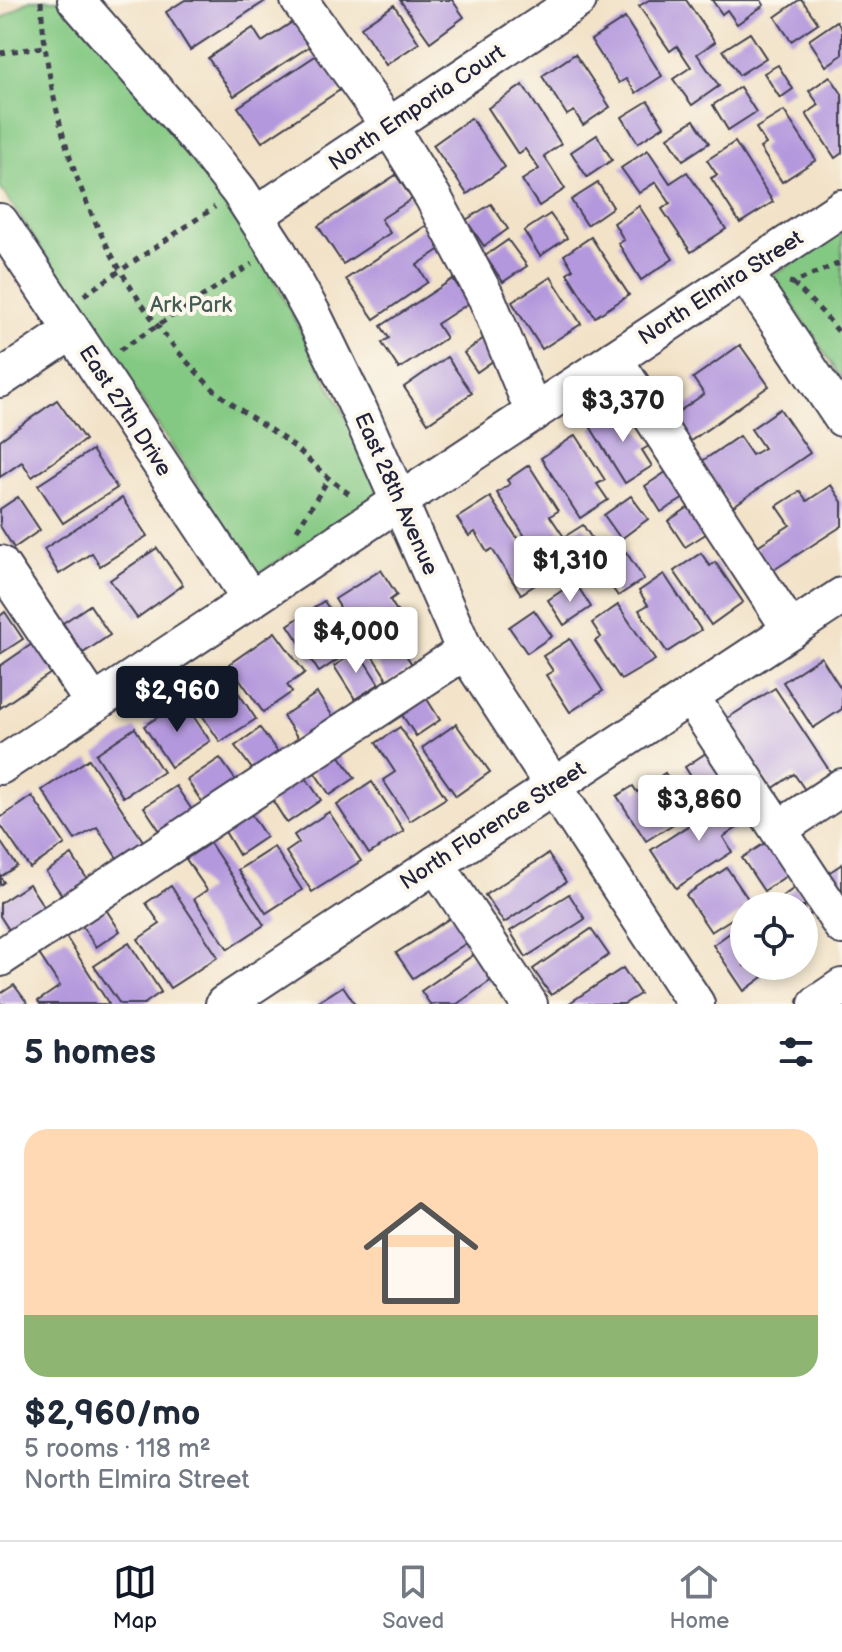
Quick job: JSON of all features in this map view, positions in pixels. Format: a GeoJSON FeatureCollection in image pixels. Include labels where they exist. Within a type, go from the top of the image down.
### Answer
{"type":"FeatureCollection","features":[{"type":"Feature","properties":{"kind":"street","name":"East 28th Avenue"},"geometry":{"type":"LineString","coordinates":[[76,0],[190,130],[247,203],[276,248],[313,315],[465,651],[696,1004]]}},
{"type":"Feature","properties":{"kind":"street"},"geometry":{"type":"LineString","coordinates":[[299,0],[389,126],[433,197],[487,299],[534,413]]}},
{"type":"Feature","properties":{"kind":"street","name":"North Emporia Court"},"geometry":{"type":"LineString","coordinates":[[247,203],[389,126],[578,0]]}},
{"type":"Feature","properties":{"kind":"street","name":"North Elmira Street"},"geometry":{"type":"LineString","coordinates":[[0,766],[251,600],[397,497],[534,413],[842,208]]}},
{"type":"Feature","properties":{"kind":"street","name":"East 27th Drive"},"geometry":{"type":"LineString","coordinates":[[0,222],[251,600]]}},
{"type":"Feature","properties":{"kind":"street"},"geometry":{"type":"LineString","coordinates":[[745,273],[842,418]]}},
{"type":"Feature","properties":{"kind":"street"},"geometry":{"type":"LineString","coordinates":[[0,379],[66,321]]}},
{"type":"Feature","properties":{"kind":"street"},"geometry":{"type":"LineString","coordinates":[[614,359],[791,630]]}},
{"type":"Feature","properties":{"kind":"street"},"geometry":{"type":"LineString","coordinates":[[0,564],[94,704]]}},
{"type":"Feature","properties":{"kind":"street","name":"North Florence Street"},"geometry":{"type":"LineString","coordinates":[[236,1001],[436,864],[842,596]]}},
{"type":"Feature","properties":{"kind":"street"},"geometry":{"type":"LineString","coordinates":[[0,958],[465,651]]}},
{"type":"Feature","properties":{"kind":"street"},"geometry":{"type":"LineString","coordinates":[[690,696],[842,926]]}},
{"type":"Feature","properties":{"kind":"street"},"geometry":{"type":"LineString","coordinates":[[779,829],[842,787]]}},
{"type":"Feature","properties":{"kind":"street"},"geometry":{"type":"LineString","coordinates":[[436,864],[529,1004]]}},
{"type":"Feature","properties":{"kind":"street"},"geometry":{"type":"LineString","coordinates":[[817,1004],[842,987]]}},
{"type":"Feature","properties":{"kind":"path"},"geometry":{"type":"LineString","coordinates":[[41,1],[44,47],[52,90],[79,190],[120,271],[157,326],[206,382],[297,450],[328,480],[355,497],[397,497]]}},
{"type":"Feature","properties":{"kind":"path"},"geometry":{"type":"LineString","coordinates":[[0,53],[44,47]]}},
{"type":"Feature","properties":{"kind":"path"},"geometry":{"type":"LineString","coordinates":[[66,321],[120,271],[247,203]]}},
{"type":"Feature","properties":{"kind":"path"},"geometry":{"type":"LineString","coordinates":[[95,366],[276,248]]}},
{"type":"Feature","properties":{"kind":"path"},"geometry":{"type":"LineString","coordinates":[[793,283],[842,336]]}},
{"type":"Feature","properties":{"kind":"green space","name":"Ark Park"},"geometry":{"type":"Polygon","coordinates":[[[30,0],[62,0],[223,182],[384,490],[257,575],[0,187],[0,20],[30,0]]]}},
{"type":"Feature","properties":{"kind":"green space"},"geometry":{"type":"Polygon","coordinates":[[[842,230],[842,379],[773,276],[842,230]]]}},
{"type":"Feature","properties":{"kind":"building"},"geometry":{"type":"Polygon","coordinates":[[[185,0],[267,0],[190,50],[166,12],[185,0]]]}},
{"type":"Feature","properties":{"kind":"building"},"geometry":{"type":"Polygon","coordinates":[[[400,0],[452,0],[464,17],[430,42],[400,0]]]}},
{"type":"Feature","properties":{"kind":"building"},"geometry":{"type":"Polygon","coordinates":[[[649,0],[686,0],[715,42],[697,54],[719,86],[692,105],[673,79],[691,67],[677,46],[670,51],[639,6],[649,0]]]}},
{"type":"Feature","properties":{"kind":"building"},"geometry":{"type":"Polygon","coordinates":[[[712,0],[761,0],[764,5],[737,24],[727,10],[722,14],[712,0]]]}},
{"type":"Feature","properties":{"kind":"building"},"geometry":{"type":"Polygon","coordinates":[[[799,0],[818,23],[791,41],[775,17],[799,0]]]}},
{"type":"Feature","properties":{"kind":"building"},"geometry":{"type":"Polygon","coordinates":[[[394,5],[419,43],[386,65],[361,27],[394,5]]]}},
{"type":"Feature","properties":{"kind":"building"},"geometry":{"type":"Polygon","coordinates":[[[625,18],[662,76],[636,93],[626,79],[619,83],[591,40],[625,18]]]}},
{"type":"Feature","properties":{"kind":"building"},"geometry":{"type":"Polygon","coordinates":[[[294,21],[310,46],[234,96],[208,58],[253,28],[262,42],[294,21]]]}},
{"type":"Feature","properties":{"kind":"building"},"geometry":{"type":"Polygon","coordinates":[[[837,21],[842,29],[842,55],[826,66],[809,40],[837,21]]]}},
{"type":"Feature","properties":{"kind":"building"},"geometry":{"type":"Polygon","coordinates":[[[750,33],[766,58],[739,75],[723,50],[750,33]]]}},
{"type":"Feature","properties":{"kind":"building"},"geometry":{"type":"Polygon","coordinates":[[[320,53],[343,88],[262,142],[238,107],[320,53]]]}},
{"type":"Feature","properties":{"kind":"building"},"geometry":{"type":"Polygon","coordinates":[[[575,54],[610,107],[583,125],[574,111],[567,115],[542,76],[575,54]]]}},
{"type":"Feature","properties":{"kind":"building"},"geometry":{"type":"Polygon","coordinates":[[[778,65],[793,89],[780,98],[764,73],[778,65]]]}},
{"type":"Feature","properties":{"kind":"building"},"geometry":{"type":"Polygon","coordinates":[[[830,76],[842,94],[842,153],[835,158],[806,114],[819,105],[809,91],[830,76]]]}},
{"type":"Feature","properties":{"kind":"building"},"geometry":{"type":"Polygon","coordinates":[[[523,85],[561,144],[544,156],[565,189],[539,206],[522,180],[539,169],[525,149],[518,154],[488,108],[523,85]]]}},
{"type":"Feature","properties":{"kind":"building"},"geometry":{"type":"Polygon","coordinates":[[[740,87],[756,112],[728,130],[713,105],[740,87]]]}},
{"type":"Feature","properties":{"kind":"building"},"geometry":{"type":"Polygon","coordinates":[[[648,101],[664,126],[638,143],[622,117],[648,101]]]}},
{"type":"Feature","properties":{"kind":"building"},"geometry":{"type":"Polygon","coordinates":[[[784,111],[816,160],[782,182],[760,148],[766,144],[756,128],[784,111]]]}},
{"type":"Feature","properties":{"kind":"building"},"geometry":{"type":"Polygon","coordinates":[[[471,118],[505,167],[467,194],[433,145],[471,118]]]}},
{"type":"Feature","properties":{"kind":"building"},"geometry":{"type":"Polygon","coordinates":[[[694,120],[709,143],[683,160],[668,137],[694,120]]]}},
{"type":"Feature","properties":{"kind":"building"},"geometry":{"type":"Polygon","coordinates":[[[597,135],[612,160],[587,177],[571,152],[597,135]]]}},
{"type":"Feature","properties":{"kind":"building"},"geometry":{"type":"Polygon","coordinates":[[[735,142],[773,202],[740,223],[711,178],[717,175],[707,160],[735,142]]]}},
{"type":"Feature","properties":{"kind":"building"},"geometry":{"type":"Polygon","coordinates":[[[648,150],[670,183],[687,172],[726,229],[691,252],[662,209],[670,203],[656,182],[639,193],[621,168],[648,150]]]}},
{"type":"Feature","properties":{"kind":"building"},"geometry":{"type":"Polygon","coordinates":[[[396,175],[412,199],[381,219],[390,233],[343,264],[318,226],[396,175]]]}},
{"type":"Feature","properties":{"kind":"building"},"geometry":{"type":"Polygon","coordinates":[[[598,183],[613,207],[587,225],[571,200],[598,183]]]}},
{"type":"Feature","properties":{"kind":"building"},"geometry":{"type":"Polygon","coordinates":[[[491,204],[508,229],[484,246],[466,220],[491,204]]]}},
{"type":"Feature","properties":{"kind":"building"},"geometry":{"type":"Polygon","coordinates":[[[639,206],[673,259],[641,280],[618,243],[624,240],[614,223],[639,206]]]}},
{"type":"Feature","properties":{"kind":"building"},"geometry":{"type":"Polygon","coordinates":[[[550,214],[567,238],[540,256],[524,231],[550,214]]]}},
{"type":"Feature","properties":{"kind":"building"},"geometry":{"type":"Polygon","coordinates":[[[430,223],[445,246],[417,265],[428,282],[374,319],[346,279],[430,223]]]}},
{"type":"Feature","properties":{"kind":"building"},"geometry":{"type":"Polygon","coordinates":[[[591,237],[629,295],[595,317],[567,273],[573,269],[564,255],[591,237]]]}},
{"type":"Feature","properties":{"kind":"building"},"geometry":{"type":"Polygon","coordinates":[[[508,240],[527,266],[503,282],[485,256],[508,240]]]}},
{"type":"Feature","properties":{"kind":"building"},"geometry":{"type":"Polygon","coordinates":[[[551,277],[581,324],[542,349],[512,302],[551,277]]]}},
{"type":"Feature","properties":{"kind":"building"},"geometry":{"type":"Polygon","coordinates":[[[453,279],[469,303],[437,324],[446,338],[399,369],[382,343],[389,338],[381,326],[453,279]]]}},
{"type":"Feature","properties":{"kind":"building"},"geometry":{"type":"Polygon","coordinates":[[[484,338],[497,358],[477,372],[464,353],[484,338]]]}},
{"type":"Feature","properties":{"kind":"building"},"geometry":{"type":"Polygon","coordinates":[[[740,345],[769,386],[689,442],[671,417],[704,394],[693,378],[740,345]]]}},
{"type":"Feature","properties":{"kind":"building"},"geometry":{"type":"Polygon","coordinates":[[[447,357],[472,393],[428,423],[404,387],[447,357]]]}},
{"type":"Feature","properties":{"kind":"building"},"geometry":{"type":"Polygon","coordinates":[[[57,400],[85,440],[32,477],[22,462],[0,477],[0,440],[57,400]]]}},
{"type":"Feature","properties":{"kind":"building"},"geometry":{"type":"Polygon","coordinates":[[[624,407],[649,446],[642,450],[652,466],[625,483],[591,428],[624,407]]]}},
{"type":"Feature","properties":{"kind":"building"},"geometry":{"type":"Polygon","coordinates":[[[780,409],[810,453],[732,507],[701,462],[739,436],[752,455],[764,448],[751,429],[780,409]]]}},
{"type":"Feature","properties":{"kind":"building"},"geometry":{"type":"Polygon","coordinates":[[[576,435],[605,480],[597,484],[608,500],[580,518],[541,458],[576,435]]]}},
{"type":"Feature","properties":{"kind":"building"},"geometry":{"type":"Polygon","coordinates":[[[92,450],[117,488],[63,523],[38,485],[92,450]]]}},
{"type":"Feature","properties":{"kind":"building"},"geometry":{"type":"Polygon","coordinates":[[[529,465],[558,511],[550,516],[564,537],[583,525],[600,551],[573,568],[552,536],[533,549],[497,493],[510,484],[507,480],[529,465]]]}},
{"type":"Feature","properties":{"kind":"building"},"geometry":{"type":"Polygon","coordinates":[[[669,470],[686,497],[661,512],[645,486],[669,470]]]}},
{"type":"Feature","properties":{"kind":"building"},"geometry":{"type":"Polygon","coordinates":[[[831,485],[842,502],[842,526],[772,571],[756,547],[790,525],[777,506],[800,491],[807,501],[831,485]]]}},
{"type":"Feature","properties":{"kind":"building"},"geometry":{"type":"Polygon","coordinates":[[[631,496],[648,519],[621,539],[604,515],[631,496]]]}},
{"type":"Feature","properties":{"kind":"building"},"geometry":{"type":"Polygon","coordinates":[[[18,497],[40,530],[14,548],[0,526],[0,509],[18,497]]]}},
{"type":"Feature","properties":{"kind":"building"},"geometry":{"type":"Polygon","coordinates":[[[490,497],[544,579],[521,594],[492,549],[487,552],[475,532],[469,536],[457,518],[490,497]]]}},
{"type":"Feature","properties":{"kind":"building"},"geometry":{"type":"Polygon","coordinates":[[[122,498],[147,536],[100,566],[92,553],[59,574],[44,549],[122,498]]]}},
{"type":"Feature","properties":{"kind":"building"},"geometry":{"type":"Polygon","coordinates":[[[692,505],[709,532],[685,547],[668,521],[692,505]]]}},
{"type":"Feature","properties":{"kind":"building"},"geometry":{"type":"Polygon","coordinates":[[[157,548],[183,585],[137,618],[110,580],[157,548]]]}},
{"type":"Feature","properties":{"kind":"building"},"geometry":{"type":"Polygon","coordinates":[[[626,552],[644,579],[618,596],[599,569],[626,552]]]}},
{"type":"Feature","properties":{"kind":"building"},"geometry":{"type":"Polygon","coordinates":[[[701,553],[710,566],[715,562],[743,602],[711,625],[674,571],[701,553]]]}},
{"type":"Feature","properties":{"kind":"building"},"geometry":{"type":"Polygon","coordinates":[[[381,570],[397,595],[390,600],[400,616],[361,641],[335,599],[381,570]]]}},
{"type":"Feature","properties":{"kind":"building"},"geometry":{"type":"Polygon","coordinates":[[[664,574],[701,630],[667,652],[639,610],[648,605],[639,591],[664,574]]]}},
{"type":"Feature","properties":{"kind":"building"},"geometry":{"type":"Polygon","coordinates":[[[575,582],[591,607],[564,625],[548,600],[575,582]]]}},
{"type":"Feature","properties":{"kind":"building"},"geometry":{"type":"Polygon","coordinates":[[[324,601],[355,648],[319,672],[288,625],[324,601]]]}},
{"type":"Feature","properties":{"kind":"building"},"geometry":{"type":"Polygon","coordinates":[[[90,605],[110,635],[83,653],[63,623],[90,605]]]}},
{"type":"Feature","properties":{"kind":"building"},"geometry":{"type":"Polygon","coordinates":[[[618,605],[655,660],[621,680],[595,641],[601,637],[592,623],[618,605]]]}},
{"type":"Feature","properties":{"kind":"building"},"geometry":{"type":"Polygon","coordinates":[[[534,610],[552,636],[527,653],[509,627],[534,610]]]}},
{"type":"Feature","properties":{"kind":"building"},"geometry":{"type":"Polygon","coordinates":[[[5,612],[23,639],[0,654],[0,616],[5,612]]]}},
{"type":"Feature","properties":{"kind":"building"},"geometry":{"type":"Polygon","coordinates":[[[275,632],[305,673],[287,685],[292,692],[263,712],[229,664],[275,632]]]}},
{"type":"Feature","properties":{"kind":"building"},"geometry":{"type":"Polygon","coordinates":[[[570,639],[603,691],[570,712],[546,675],[553,671],[543,656],[570,639]]]}},
{"type":"Feature","properties":{"kind":"building"},"geometry":{"type":"Polygon","coordinates":[[[397,641],[413,666],[389,682],[373,657],[397,641]]]}},
{"type":"Feature","properties":{"kind":"building"},"geometry":{"type":"Polygon","coordinates":[[[35,642],[54,671],[0,708],[0,666],[35,642]]]}},
{"type":"Feature","properties":{"kind":"building"},"geometry":{"type":"Polygon","coordinates":[[[358,651],[379,684],[355,699],[334,666],[358,651]]]}},
{"type":"Feature","properties":{"kind":"building"},"geometry":{"type":"Polygon","coordinates":[[[821,657],[842,690],[842,709],[813,728],[783,682],[821,657]]]}},
{"type":"Feature","properties":{"kind":"building"},"geometry":{"type":"Polygon","coordinates":[[[227,676],[256,719],[220,742],[192,700],[227,676]]]}},
{"type":"Feature","properties":{"kind":"building"},"geometry":{"type":"Polygon","coordinates":[[[775,688],[831,773],[805,790],[794,774],[772,789],[726,719],[775,688]]]}},
{"type":"Feature","properties":{"kind":"building"},"geometry":{"type":"Polygon","coordinates":[[[317,693],[334,718],[300,741],[283,716],[317,693]]]}},
{"type":"Feature","properties":{"kind":"building"},"geometry":{"type":"Polygon","coordinates":[[[425,696],[440,720],[416,736],[400,712],[425,696]]]}},
{"type":"Feature","properties":{"kind":"building"},"geometry":{"type":"Polygon","coordinates":[[[183,701],[210,741],[171,767],[144,726],[183,701]]]}},
{"type":"Feature","properties":{"kind":"building"},"geometry":{"type":"Polygon","coordinates":[[[456,724],[490,772],[456,796],[422,748],[456,724]]]}},
{"type":"Feature","properties":{"kind":"building"},"geometry":{"type":"Polygon","coordinates":[[[400,727],[446,798],[410,821],[383,780],[395,772],[376,743],[400,727]]]}},
{"type":"Feature","properties":{"kind":"building"},"geometry":{"type":"Polygon","coordinates":[[[135,728],[163,772],[123,797],[96,754],[135,728]]]}},
{"type":"Feature","properties":{"kind":"building"},"geometry":{"type":"Polygon","coordinates":[[[260,728],[280,755],[255,773],[235,746],[260,728]]]}},
{"type":"Feature","properties":{"kind":"building"},"geometry":{"type":"Polygon","coordinates":[[[709,751],[731,786],[707,802],[685,767],[709,751]]]}},
{"type":"Feature","properties":{"kind":"building"},"geometry":{"type":"Polygon","coordinates":[[[337,752],[355,778],[330,795],[312,769],[337,752]]]}},
{"type":"Feature","properties":{"kind":"building"},"geometry":{"type":"Polygon","coordinates":[[[220,758],[237,782],[204,805],[187,780],[220,758]]]}},
{"type":"Feature","properties":{"kind":"building"},"geometry":{"type":"Polygon","coordinates":[[[89,759],[143,841],[117,858],[97,827],[75,840],[42,790],[89,759]]]}},
{"type":"Feature","properties":{"kind":"building"},"geometry":{"type":"Polygon","coordinates":[[[665,773],[691,813],[646,841],[617,796],[633,786],[637,792],[665,773]]]}},
{"type":"Feature","properties":{"kind":"building"},"geometry":{"type":"Polygon","coordinates":[[[304,775],[321,800],[287,823],[271,798],[304,775]]]}},
{"type":"Feature","properties":{"kind":"building"},"geometry":{"type":"Polygon","coordinates":[[[372,782],[404,831],[369,854],[337,805],[372,782]]]}},
{"type":"Feature","properties":{"kind":"building"},"geometry":{"type":"Polygon","coordinates":[[[176,786],[194,813],[162,834],[144,807],[176,786]]]}},
{"type":"Feature","properties":{"kind":"building"},"geometry":{"type":"Polygon","coordinates":[[[32,796],[65,844],[30,868],[0,824],[0,818],[32,796]]]}},
{"type":"Feature","properties":{"kind":"building"},"geometry":{"type":"Polygon","coordinates":[[[732,797],[748,821],[723,837],[732,852],[676,888],[651,850],[732,797]]]}},
{"type":"Feature","properties":{"kind":"building"},"geometry":{"type":"Polygon","coordinates":[[[249,811],[266,837],[239,855],[223,828],[249,811]]]}},
{"type":"Feature","properties":{"kind":"building"},"geometry":{"type":"Polygon","coordinates":[[[329,812],[361,861],[312,892],[286,852],[299,843],[294,835],[329,812]]]}},
{"type":"Feature","properties":{"kind":"building"},"geometry":{"type":"Polygon","coordinates":[[[0,841],[17,866],[0,877],[0,841]]]}},
{"type":"Feature","properties":{"kind":"building"},"geometry":{"type":"Polygon","coordinates":[[[768,841],[789,874],[764,891],[742,858],[768,841]]]}},
{"type":"Feature","properties":{"kind":"building"},"geometry":{"type":"Polygon","coordinates":[[[210,843],[264,925],[228,949],[194,899],[207,890],[186,859],[210,843]]]}},
{"type":"Feature","properties":{"kind":"building"},"geometry":{"type":"Polygon","coordinates":[[[274,847],[302,890],[266,913],[238,870],[274,847]]]}},
{"type":"Feature","properties":{"kind":"building"},"geometry":{"type":"Polygon","coordinates":[[[548,854],[566,882],[504,923],[485,895],[548,854]]]}},
{"type":"Feature","properties":{"kind":"building"},"geometry":{"type":"Polygon","coordinates":[[[72,855],[89,882],[64,898],[46,872],[72,855]]]}},
{"type":"Feature","properties":{"kind":"building"},"geometry":{"type":"Polygon","coordinates":[[[842,864],[842,895],[827,874],[842,864]]]}},
{"type":"Feature","properties":{"kind":"building"},"geometry":{"type":"Polygon","coordinates":[[[727,868],[743,892],[730,892],[730,920],[711,932],[686,895],[727,868]]]}},
{"type":"Feature","properties":{"kind":"building"},"geometry":{"type":"Polygon","coordinates":[[[29,884],[46,910],[11,933],[0,916],[0,903],[29,884]]]}},
{"type":"Feature","properties":{"kind":"building"},"geometry":{"type":"Polygon","coordinates":[[[171,886],[218,957],[170,988],[138,939],[160,924],[146,903],[171,886]]]}},
{"type":"Feature","properties":{"kind":"building"},"geometry":{"type":"Polygon","coordinates":[[[569,894],[585,919],[526,957],[510,931],[569,894]]]}},
{"type":"Feature","properties":{"kind":"building"},"geometry":{"type":"Polygon","coordinates":[[[105,908],[120,931],[96,947],[81,924],[105,908]]]}},
{"type":"Feature","properties":{"kind":"building"},"geometry":{"type":"Polygon","coordinates":[[[455,915],[471,940],[413,978],[396,953],[455,915]]]}},
{"type":"Feature","properties":{"kind":"building"},"geometry":{"type":"Polygon","coordinates":[[[591,929],[609,955],[551,995],[533,969],[591,929]]]}},
{"type":"Feature","properties":{"kind":"building"},"geometry":{"type":"Polygon","coordinates":[[[730,933],[730,970],[713,945],[730,933]]]}},
{"type":"Feature","properties":{"kind":"building"},"geometry":{"type":"Polygon","coordinates":[[[66,937],[109,1004],[40,1004],[38,1001],[60,986],[39,954],[66,937]]]}},
{"type":"Feature","properties":{"kind":"building"},"geometry":{"type":"Polygon","coordinates":[[[129,943],[161,992],[144,1004],[120,1004],[94,966],[129,943]]]}},
{"type":"Feature","properties":{"kind":"building"},"geometry":{"type":"Polygon","coordinates":[[[478,952],[496,977],[457,1004],[430,1004],[421,991],[478,952]]]}},
{"type":"Feature","properties":{"kind":"building"},"geometry":{"type":"Polygon","coordinates":[[[623,968],[640,994],[624,1004],[568,1004],[623,968]]]}},
{"type":"Feature","properties":{"kind":"building"},"geometry":{"type":"Polygon","coordinates":[[[737,980],[759,980],[744,991],[737,980]]]}},
{"type":"Feature","properties":{"kind":"building"},"geometry":{"type":"Polygon","coordinates":[[[14,985],[28,1004],[0,1004],[0,994],[14,985]]]}},
{"type":"Feature","properties":{"kind":"building"},"geometry":{"type":"Polygon","coordinates":[[[343,986],[355,1004],[315,1004],[343,986]]]}}]}
